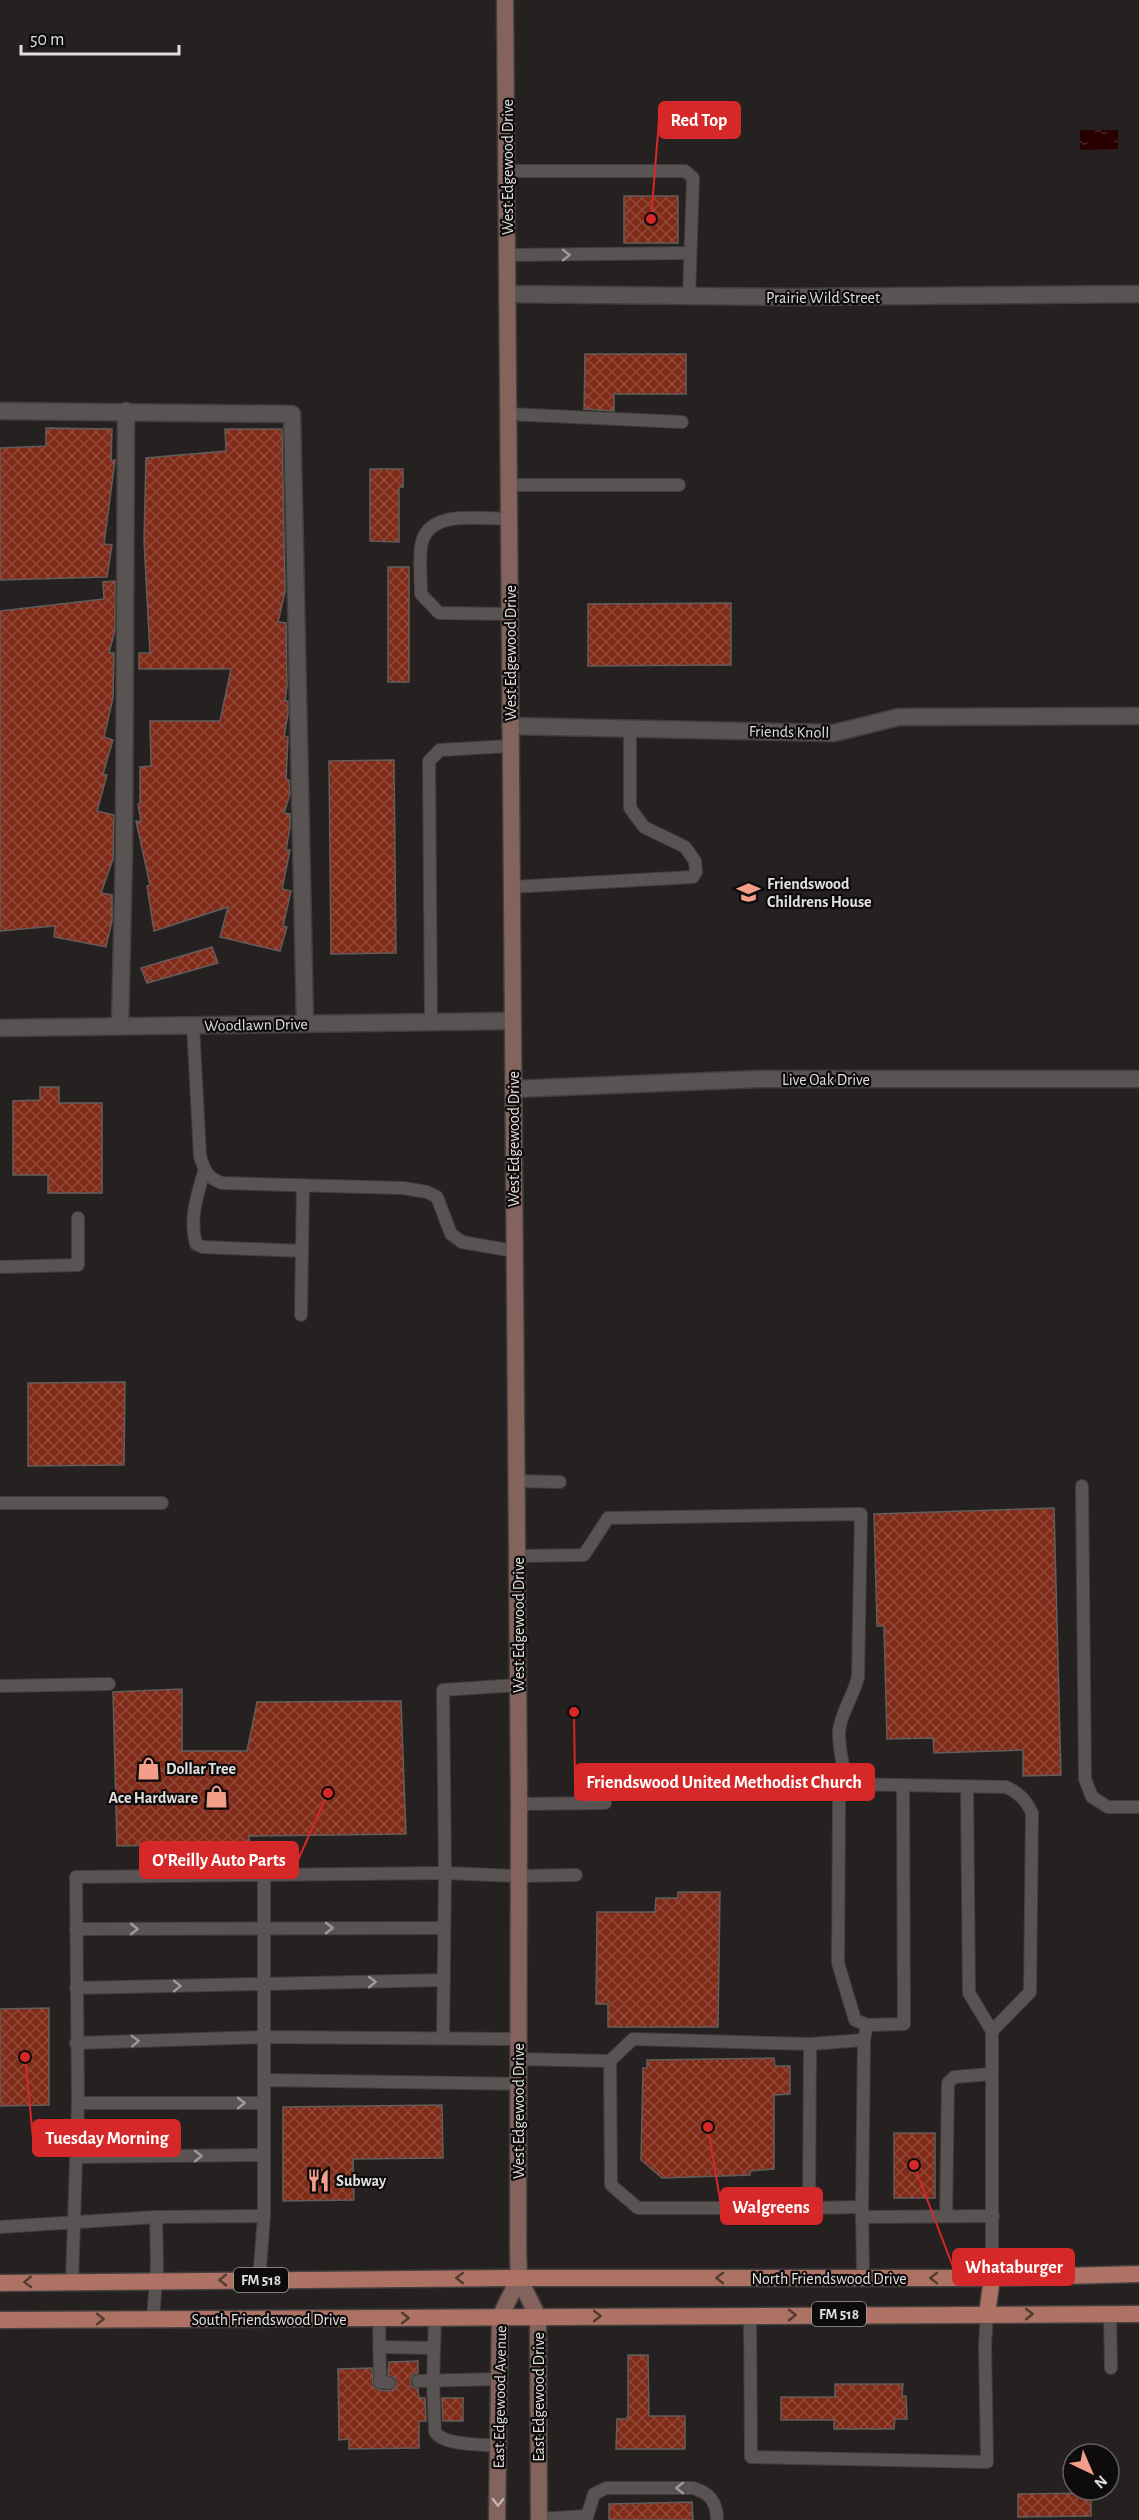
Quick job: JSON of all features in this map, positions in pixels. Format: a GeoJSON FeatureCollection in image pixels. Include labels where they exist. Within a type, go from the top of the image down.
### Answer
{"type":"FeatureCollection","features":[{"type":"Feature","properties":{"kind":"main road","name":"West Edgewood Drive"},"geometry":{"type":"LineString","coordinates":[[506,0],[515,1481],[518,1556],[519,2278]]}},
{"type":"Feature","properties":{"kind":"main road","name":"North Friendswood Drive"},"geometry":{"type":"LineString","coordinates":[[519,2278],[992,2278],[1139,2274]]}},
{"type":"Feature","properties":{"kind":"main road","name":"FM 518"},"geometry":{"type":"LineString","coordinates":[[0,2283],[519,2278]]}},
{"type":"Feature","properties":{"kind":"main road","name":"East Edgewood Drive"},"geometry":{"type":"LineString","coordinates":[[519,2278],[538,2317],[539,2519]]}},
{"type":"Feature","properties":{"kind":"main road","name":"East Edgewood Avenue"},"geometry":{"type":"LineString","coordinates":[[497,2520],[500,2317],[519,2278]]}},
{"type":"Feature","properties":{"kind":"main road"},"geometry":{"type":"LineString","coordinates":[[987,2313],[992,2278]]}},
{"type":"Feature","properties":{"kind":"main road","name":"FM 518"},"geometry":{"type":"LineString","coordinates":[[538,2317],[1139,2314]]}},
{"type":"Feature","properties":{"kind":"main road","name":"South Friendswood Drive"},"geometry":{"type":"LineString","coordinates":[[0,2320],[538,2317]]}},
{"type":"Feature","properties":{"kind":"street","name":"Prairie Wild Street"},"geometry":{"type":"LineString","coordinates":[[507,294],[689,296],[1139,294]]}},
{"type":"Feature","properties":{"kind":"street"},"geometry":{"type":"LineString","coordinates":[[0,411],[292,414],[305,1024]]}},
{"type":"Feature","properties":{"kind":"street"},"geometry":{"type":"LineString","coordinates":[[120,1026],[124,840],[126,411]]}},
{"type":"Feature","properties":{"kind":"street","name":"Friends Knoll"},"geometry":{"type":"LineString","coordinates":[[510,726],[834,733],[899,717],[1139,716]]}},
{"type":"Feature","properties":{"kind":"street","name":"Woodlawn Drive"},"geometry":{"type":"LineString","coordinates":[[0,1028],[512,1021]]}},
{"type":"Feature","properties":{"kind":"street","name":"Live Oak Drive"},"geometry":{"type":"LineString","coordinates":[[513,1089],[759,1079],[1139,1079]]}},
{"type":"Feature","properties":{"kind":"lane"},"geometry":{"type":"LineString","coordinates":[[507,171],[685,171],[693,178],[689,296]]}},
{"type":"Feature","properties":{"kind":"lane"},"geometry":{"type":"LineString","coordinates":[[507,255],[690,253]]}},
{"type":"Feature","properties":{"kind":"lane"},"geometry":{"type":"LineString","coordinates":[[508,414],[682,422]]}},
{"type":"Feature","properties":{"kind":"lane"},"geometry":{"type":"LineString","coordinates":[[509,485],[679,485]]}},
{"type":"Feature","properties":{"kind":"lane"},"geometry":{"type":"LineString","coordinates":[[509,519],[442,519],[428,527],[421,545],[421,584],[422,594],[439,613],[510,614]]}},
{"type":"Feature","properties":{"kind":"lane"},"geometry":{"type":"LineString","coordinates":[[511,887],[693,877],[696,872],[694,861],[685,847],[644,827],[630,808],[630,728]]}},
{"type":"Feature","properties":{"kind":"lane"},"geometry":{"type":"LineString","coordinates":[[431,1022],[429,761],[440,750],[511,746]]}},
{"type":"Feature","properties":{"kind":"lane"},"geometry":{"type":"LineString","coordinates":[[193,1025],[197,1130],[204,1172],[194,1204],[193,1231],[196,1244],[203,1247],[302,1251]]}},
{"type":"Feature","properties":{"kind":"lane"},"geometry":{"type":"LineString","coordinates":[[204,1172],[222,1183],[403,1188],[427,1192],[437,1197],[451,1234],[462,1242],[514,1251]]}},
{"type":"Feature","properties":{"kind":"lane"},"geometry":{"type":"LineString","coordinates":[[301,1315],[303,1185]]}},
{"type":"Feature","properties":{"kind":"lane"},"geometry":{"type":"LineString","coordinates":[[0,1268],[78,1265],[78,1218]]}},
{"type":"Feature","properties":{"kind":"lane"},"geometry":{"type":"LineString","coordinates":[[515,1481],[560,1482]]}},
{"type":"Feature","properties":{"kind":"lane"},"geometry":{"type":"LineString","coordinates":[[1082,1486],[1085,1779],[1092,1797],[1108,1807],[1139,1807]]}},
{"type":"Feature","properties":{"kind":"lane"},"geometry":{"type":"LineString","coordinates":[[0,1503],[162,1503]]}},
{"type":"Feature","properties":{"kind":"lane"},"geometry":{"type":"LineString","coordinates":[[518,1556],[584,1555],[608,1518],[861,1514],[858,1677],[855,1691],[841,1719],[839,1730],[844,1784],[839,1801],[838,1963],[855,2020],[867,2025],[904,2024],[903,1787]]}},
{"type":"Feature","properties":{"kind":"lane"},"geometry":{"type":"LineString","coordinates":[[0,1686],[109,1684]]}},
{"type":"Feature","properties":{"kind":"lane"},"geometry":{"type":"LineString","coordinates":[[443,2037],[444,1690],[518,1685]]}},
{"type":"Feature","properties":{"kind":"lane"},"geometry":{"type":"LineString","coordinates":[[844,1784],[903,1787],[1005,1787],[1015,1791],[1026,1801],[1032,1813],[1030,1992],[992,2031]]}},
{"type":"Feature","properties":{"kind":"lane"},"geometry":{"type":"LineString","coordinates":[[967,1788],[969,1993],[992,2031],[992,2278]]}},
{"type":"Feature","properties":{"kind":"lane"},"geometry":{"type":"LineString","coordinates":[[519,1804],[605,1803]]}},
{"type":"Feature","properties":{"kind":"lane"},"geometry":{"type":"LineString","coordinates":[[260,2280],[264,2216],[264,1875]]}},
{"type":"Feature","properties":{"kind":"lane"},"geometry":{"type":"LineString","coordinates":[[72,2281],[78,2103],[76,1876],[576,1875]]}},
{"type":"Feature","properties":{"kind":"lane"},"geometry":{"type":"LineString","coordinates":[[76,1929],[444,1928]]}},
{"type":"Feature","properties":{"kind":"lane"},"geometry":{"type":"LineString","coordinates":[[76,1988],[444,1980]]}},
{"type":"Feature","properties":{"kind":"lane"},"geometry":{"type":"LineString","coordinates":[[863,2278],[864,2040],[867,2025]]}},
{"type":"Feature","properties":{"kind":"lane"},"geometry":{"type":"LineString","coordinates":[[76,2043],[264,2037],[518,2039]]}},
{"type":"Feature","properties":{"kind":"lane"},"geometry":{"type":"LineString","coordinates":[[518,2059],[610,2061],[633,2039],[810,2044],[864,2040]]}},
{"type":"Feature","properties":{"kind":"lane"},"geometry":{"type":"LineString","coordinates":[[809,2208],[810,2044]]}},
{"type":"Feature","properties":{"kind":"lane"},"geometry":{"type":"LineString","coordinates":[[610,2061],[611,2185],[638,2208],[809,2208],[946,2216],[993,2216]]}},
{"type":"Feature","properties":{"kind":"lane"},"geometry":{"type":"LineString","coordinates":[[946,2216],[948,2083],[954,2077],[992,2074]]}},
{"type":"Feature","properties":{"kind":"lane"},"geometry":{"type":"LineString","coordinates":[[264,2080],[518,2084]]}},
{"type":"Feature","properties":{"kind":"lane"},"geometry":{"type":"LineString","coordinates":[[78,2103],[264,2103]]}},
{"type":"Feature","properties":{"kind":"lane"},"geometry":{"type":"LineString","coordinates":[[77,2157],[264,2155]]}},
{"type":"Feature","properties":{"kind":"lane"},"geometry":{"type":"LineString","coordinates":[[0,2227],[156,2217],[264,2216]]}},
{"type":"Feature","properties":{"kind":"lane"},"geometry":{"type":"LineString","coordinates":[[153,2319],[156,2281],[156,2217]]}},
{"type":"Feature","properties":{"kind":"lane"},"geometry":{"type":"LineString","coordinates":[[750,2315],[752,2457],[987,2463],[985,2345],[987,2313]]}},
{"type":"Feature","properties":{"kind":"lane"},"geometry":{"type":"LineString","coordinates":[[1110,2314],[1111,2368]]}},
{"type":"Feature","properties":{"kind":"lane"},"geometry":{"type":"LineString","coordinates":[[379,2318],[380,2382],[389,2382]]}},
{"type":"Feature","properties":{"kind":"lane"},"geometry":{"type":"LineString","coordinates":[[435,2318],[433,2424],[438,2436],[453,2441],[498,2445]]}},
{"type":"Feature","properties":{"kind":"lane"},"geometry":{"type":"LineString","coordinates":[[379,2347],[434,2348]]}},
{"type":"Feature","properties":{"kind":"lane"},"geometry":{"type":"LineString","coordinates":[[418,2381],[499,2379]]}},
{"type":"Feature","properties":{"kind":"lane"},"geometry":{"type":"LineString","coordinates":[[539,2519],[586,2518],[594,2493],[606,2488],[693,2488],[704,2491],[713,2500],[717,2520]]}},
{"type":"Feature","properties":{"kind":"water"},"geometry":{"type":"Polygon","coordinates":[[[1080,130],[1118,130],[1118,149],[1080,150],[1080,130]]]}},
{"type":"Feature","properties":{"kind":"building"},"geometry":{"type":"Polygon","coordinates":[[[624,196],[678,196],[678,243],[624,243],[624,196]]]}},
{"type":"Feature","properties":{"kind":"building"},"geometry":{"type":"Polygon","coordinates":[[[585,354],[686,354],[686,394],[614,394],[614,411],[584,409],[585,354]]]}},
{"type":"Feature","properties":{"kind":"building"},"geometry":{"type":"Polygon","coordinates":[[[46,428],[112,429],[111,461],[115,460],[104,544],[112,545],[107,577],[0,580],[0,448],[46,446],[46,428]]]}},
{"type":"Feature","properties":{"kind":"building"},"geometry":{"type":"Polygon","coordinates":[[[225,429],[282,429],[285,592],[278,622],[286,623],[287,686],[285,701],[288,701],[288,714],[284,736],[288,737],[286,779],[289,780],[290,794],[284,813],[290,814],[286,850],[290,850],[282,889],[291,891],[283,926],[287,927],[280,951],[220,937],[228,907],[154,931],[147,886],[150,885],[136,821],[141,822],[138,804],[140,803],[140,767],[151,766],[150,721],[220,721],[231,669],[139,669],[139,653],[150,653],[144,540],[146,458],[226,451],[225,429]]]}},
{"type":"Feature","properties":{"kind":"building"},"geometry":{"type":"Polygon","coordinates":[[[370,469],[403,469],[403,487],[399,487],[399,542],[370,541],[370,469]]]}},
{"type":"Feature","properties":{"kind":"building"},"geometry":{"type":"Polygon","coordinates":[[[388,567],[409,567],[409,682],[388,682],[388,567]]]}},
{"type":"Feature","properties":{"kind":"building"},"geometry":{"type":"Polygon","coordinates":[[[115,581],[115,630],[109,653],[114,653],[113,698],[104,737],[113,740],[103,774],[107,775],[97,811],[114,815],[113,859],[101,893],[112,895],[112,921],[106,947],[54,937],[55,926],[0,931],[0,611],[104,599],[103,582],[115,581]]]}},
{"type":"Feature","properties":{"kind":"building"},"geometry":{"type":"Polygon","coordinates":[[[731,603],[731,665],[588,666],[588,604],[731,603]]]}},
{"type":"Feature","properties":{"kind":"building"},"geometry":{"type":"Polygon","coordinates":[[[394,760],[396,953],[331,954],[329,761],[394,760]]]}},
{"type":"Feature","properties":{"kind":"building"},"geometry":{"type":"Polygon","coordinates":[[[212,947],[218,963],[147,983],[141,968],[212,947]]]}},
{"type":"Feature","properties":{"kind":"building"},"geometry":{"type":"Polygon","coordinates":[[[40,1087],[59,1087],[59,1103],[102,1103],[102,1193],[48,1193],[48,1175],[13,1175],[13,1101],[40,1100],[40,1087]]]}},
{"type":"Feature","properties":{"kind":"building"},"geometry":{"type":"Polygon","coordinates":[[[125,1382],[124,1465],[28,1466],[28,1383],[125,1382]]]}},
{"type":"Feature","properties":{"kind":"building"},"geometry":{"type":"Polygon","coordinates":[[[1054,1508],[1061,1775],[1023,1776],[1023,1750],[934,1753],[933,1738],[887,1739],[884,1626],[877,1626],[874,1514],[1054,1508]]]}},
{"type":"Feature","properties":{"kind":"building"},"geometry":{"type":"Polygon","coordinates":[[[182,1689],[182,1751],[247,1751],[257,1702],[401,1701],[406,1834],[249,1836],[249,1843],[117,1846],[113,1692],[182,1689]]]}},
{"type":"Feature","properties":{"kind":"building"},"geometry":{"type":"Polygon","coordinates":[[[678,1892],[720,1892],[718,2027],[608,2027],[608,2004],[596,2004],[597,1912],[655,1912],[656,1898],[678,1898],[678,1892]]]}},
{"type":"Feature","properties":{"kind":"building"},"geometry":{"type":"Polygon","coordinates":[[[49,2008],[49,2105],[0,2106],[0,2009],[49,2008]]]}},
{"type":"Feature","properties":{"kind":"building"},"geometry":{"type":"Polygon","coordinates":[[[774,2058],[775,2066],[790,2066],[790,2094],[774,2095],[774,2169],[750,2171],[750,2175],[662,2178],[641,2160],[643,2068],[647,2068],[647,2060],[774,2058]]]}},
{"type":"Feature","properties":{"kind":"building"},"geometry":{"type":"Polygon","coordinates":[[[442,2105],[443,2158],[353,2159],[354,2200],[283,2201],[283,2107],[442,2105]]]}},
{"type":"Feature","properties":{"kind":"building"},"geometry":{"type":"Polygon","coordinates":[[[894,2133],[935,2133],[935,2198],[894,2198],[894,2133]]]}},
{"type":"Feature","properties":{"kind":"building"},"geometry":{"type":"Polygon","coordinates":[[[628,2355],[648,2355],[649,2416],[685,2416],[685,2449],[616,2449],[617,2419],[626,2419],[628,2416],[628,2355]]]}},
{"type":"Feature","properties":{"kind":"building"},"geometry":{"type":"Polygon","coordinates":[[[418,2361],[418,2373],[413,2374],[410,2381],[411,2386],[418,2389],[419,2398],[425,2398],[426,2421],[419,2421],[419,2448],[349,2449],[349,2439],[339,2440],[338,2369],[372,2368],[373,2386],[379,2390],[389,2391],[395,2388],[397,2383],[394,2377],[388,2375],[389,2362],[418,2361]]]}},
{"type":"Feature","properties":{"kind":"building"},"geometry":{"type":"Polygon","coordinates":[[[835,2384],[903,2384],[902,2396],[906,2396],[907,2419],[895,2419],[894,2429],[834,2429],[834,2420],[781,2420],[781,2397],[835,2397],[835,2384]]]}},
{"type":"Feature","properties":{"kind":"building"},"geometry":{"type":"Polygon","coordinates":[[[442,2398],[463,2398],[463,2421],[443,2421],[442,2398]]]}},
{"type":"Feature","properties":{"kind":"building"},"geometry":{"type":"Polygon","coordinates":[[[1061,2493],[1061,2502],[1091,2502],[1091,2516],[1018,2517],[1018,2494],[1061,2493]]]}},
{"type":"Feature","properties":{"kind":"building"},"geometry":{"type":"Polygon","coordinates":[[[692,2502],[693,2520],[609,2520],[609,2504],[692,2502]]]}},
{"type":"Feature","properties":{"kind":"place","name":"Red Top"},"geometry":{"type":"Point","coordinates":[651,219]}},
{"type":"Feature","properties":{"kind":"place","name":"Friendswood Childrens House"},"geometry":{"type":"Point","coordinates":[749,892]}},
{"type":"Feature","properties":{"kind":"place","name":"Friendswood United Methodist Church"},"geometry":{"type":"Point","coordinates":[574,1712]}},
{"type":"Feature","properties":{"kind":"place","name":"Dollar Tree"},"geometry":{"type":"Point","coordinates":[148,1768]}},
{"type":"Feature","properties":{"kind":"place","name":"O'Reilly Auto Parts"},"geometry":{"type":"Point","coordinates":[328,1793]}},
{"type":"Feature","properties":{"kind":"place","name":"Ace Hardware"},"geometry":{"type":"Point","coordinates":[216,1797]}},
{"type":"Feature","properties":{"kind":"place","name":"Tuesday Morning"},"geometry":{"type":"Point","coordinates":[25,2057]}},
{"type":"Feature","properties":{"kind":"place","name":"Walgreens"},"geometry":{"type":"Point","coordinates":[708,2127]}},
{"type":"Feature","properties":{"kind":"place","name":"Whataburger"},"geometry":{"type":"Point","coordinates":[914,2165]}},
{"type":"Feature","properties":{"kind":"place","name":"Subway"},"geometry":{"type":"Point","coordinates":[318,2180]}}]}
